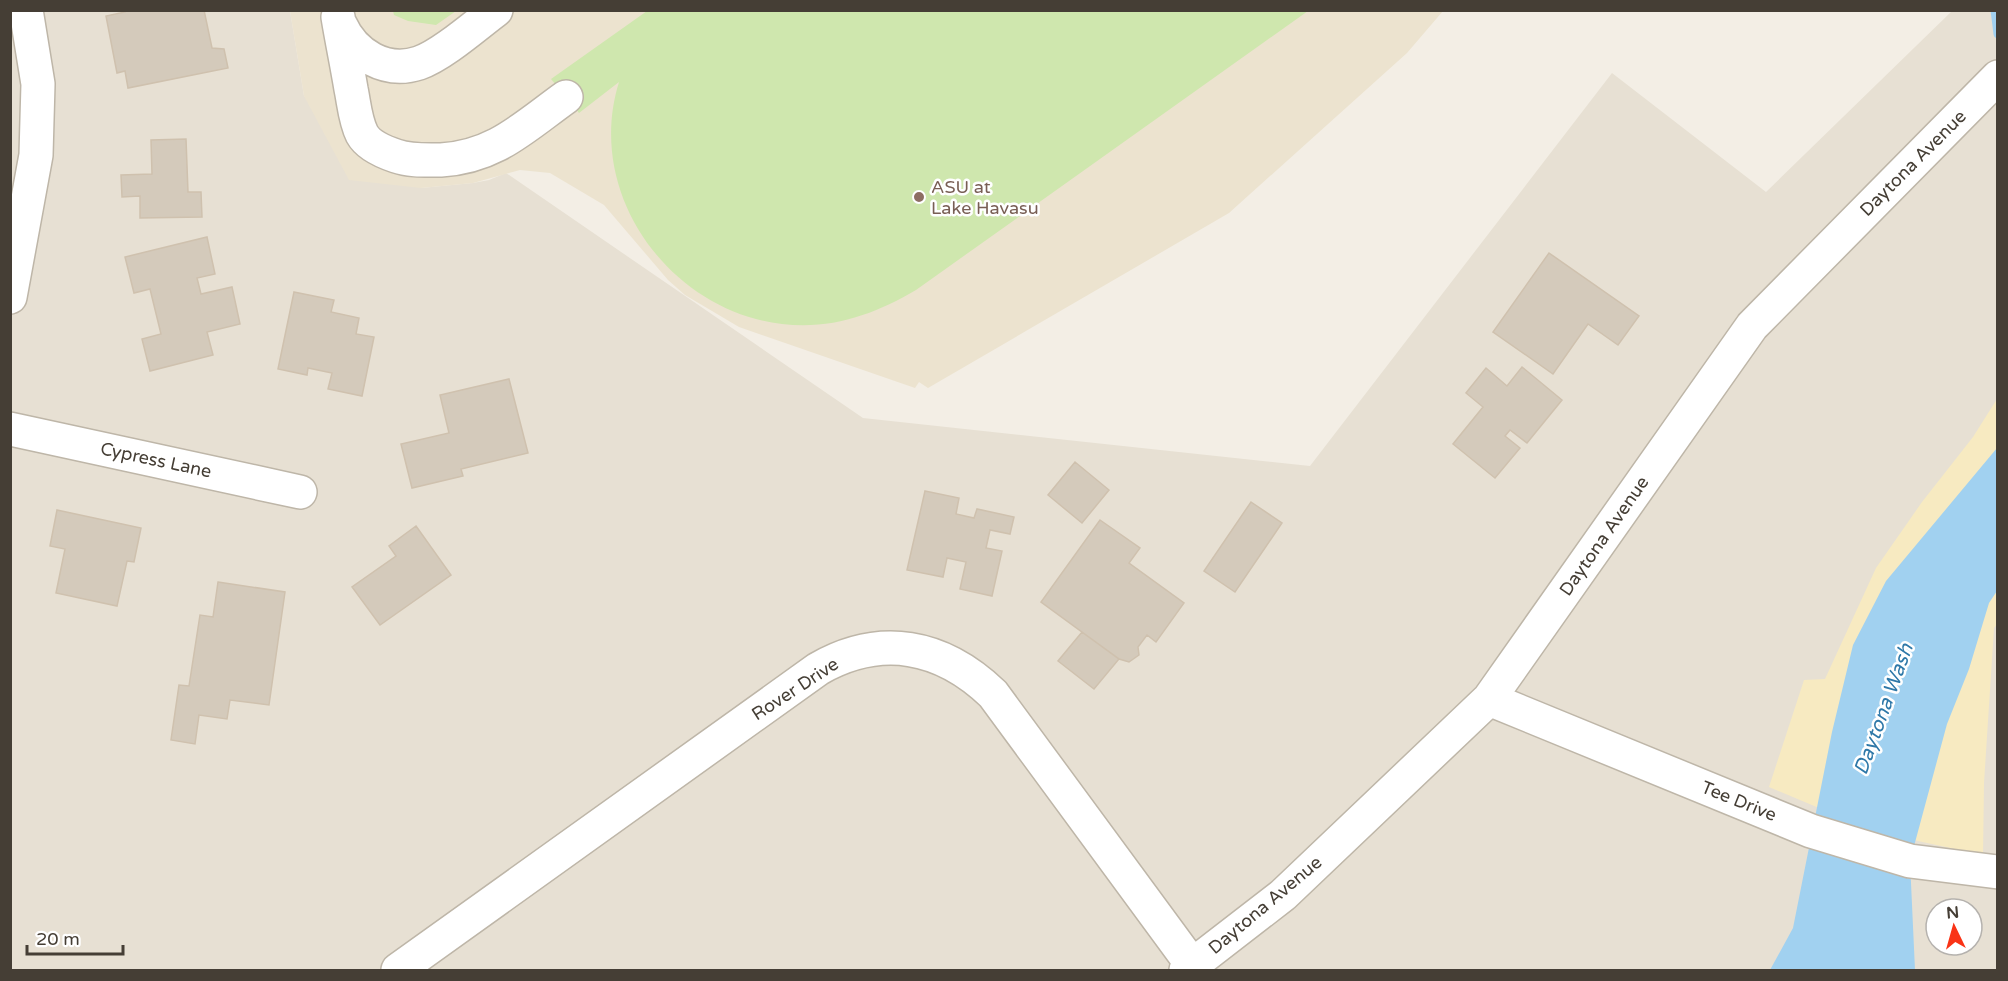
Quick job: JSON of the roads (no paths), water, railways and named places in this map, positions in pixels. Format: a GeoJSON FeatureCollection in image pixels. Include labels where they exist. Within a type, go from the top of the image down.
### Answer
{"type":"FeatureCollection","features":[{"type":"Feature","properties":{"kind":"street"},"geometry":{"type":"LineString","coordinates":[[10,297],[36,155],[38,84],[26,10]]}},
{"type":"Feature","properties":{"kind":"street"},"geometry":{"type":"LineString","coordinates":[[338,14],[349,41],[363,54],[378,62],[400,66],[420,63],[435,56],[496,10]]}},
{"type":"Feature","properties":{"kind":"street"},"geometry":{"type":"LineString","coordinates":[[338,14],[354,106],[363,136],[392,155],[408,159],[432,160],[458,159],[479,154],[503,143],[566,97]]}},
{"type":"Feature","properties":{"kind":"street","name":"Daytona Avenue"},"geometry":{"type":"LineString","coordinates":[[1189,968],[1283,895],[1489,699],[1752,326],[1998,77]]}},
{"type":"Feature","properties":{"kind":"street","name":"Cypress Lane"},"geometry":{"type":"LineString","coordinates":[[10,429],[300,492]]}},
{"type":"Feature","properties":{"kind":"street","name":"Rover Drive"},"geometry":{"type":"LineString","coordinates":[[398,970],[818,669],[849,655],[882,648],[905,649],[938,656],[968,672],[993,694],[1189,968]]}},
{"type":"Feature","properties":{"kind":"street","name":"Tee Drive"},"geometry":{"type":"LineString","coordinates":[[1489,699],[1811,831],[1910,861],[1998,872]]}},
{"type":"Feature","properties":{"kind":"water","name":"Daytona Wash"},"geometry":{"type":"Polygon","coordinates":[[[1997,448],[1997,591],[1989,603],[1969,669],[1947,724],[1910,861],[1915,970],[1770,970],[1793,928],[1832,732],[1853,645],[1886,581],[1997,448]]]}},
{"type":"Feature","properties":{"kind":"waterway"},"geometry":{"type":"LineString","coordinates":[[1995,10],[1998,34]]}},
{"type":"Feature","properties":{"kind":"place","name":"ASU at Lake Havasu"},"geometry":{"type":"Point","coordinates":[919,197]}}]}
